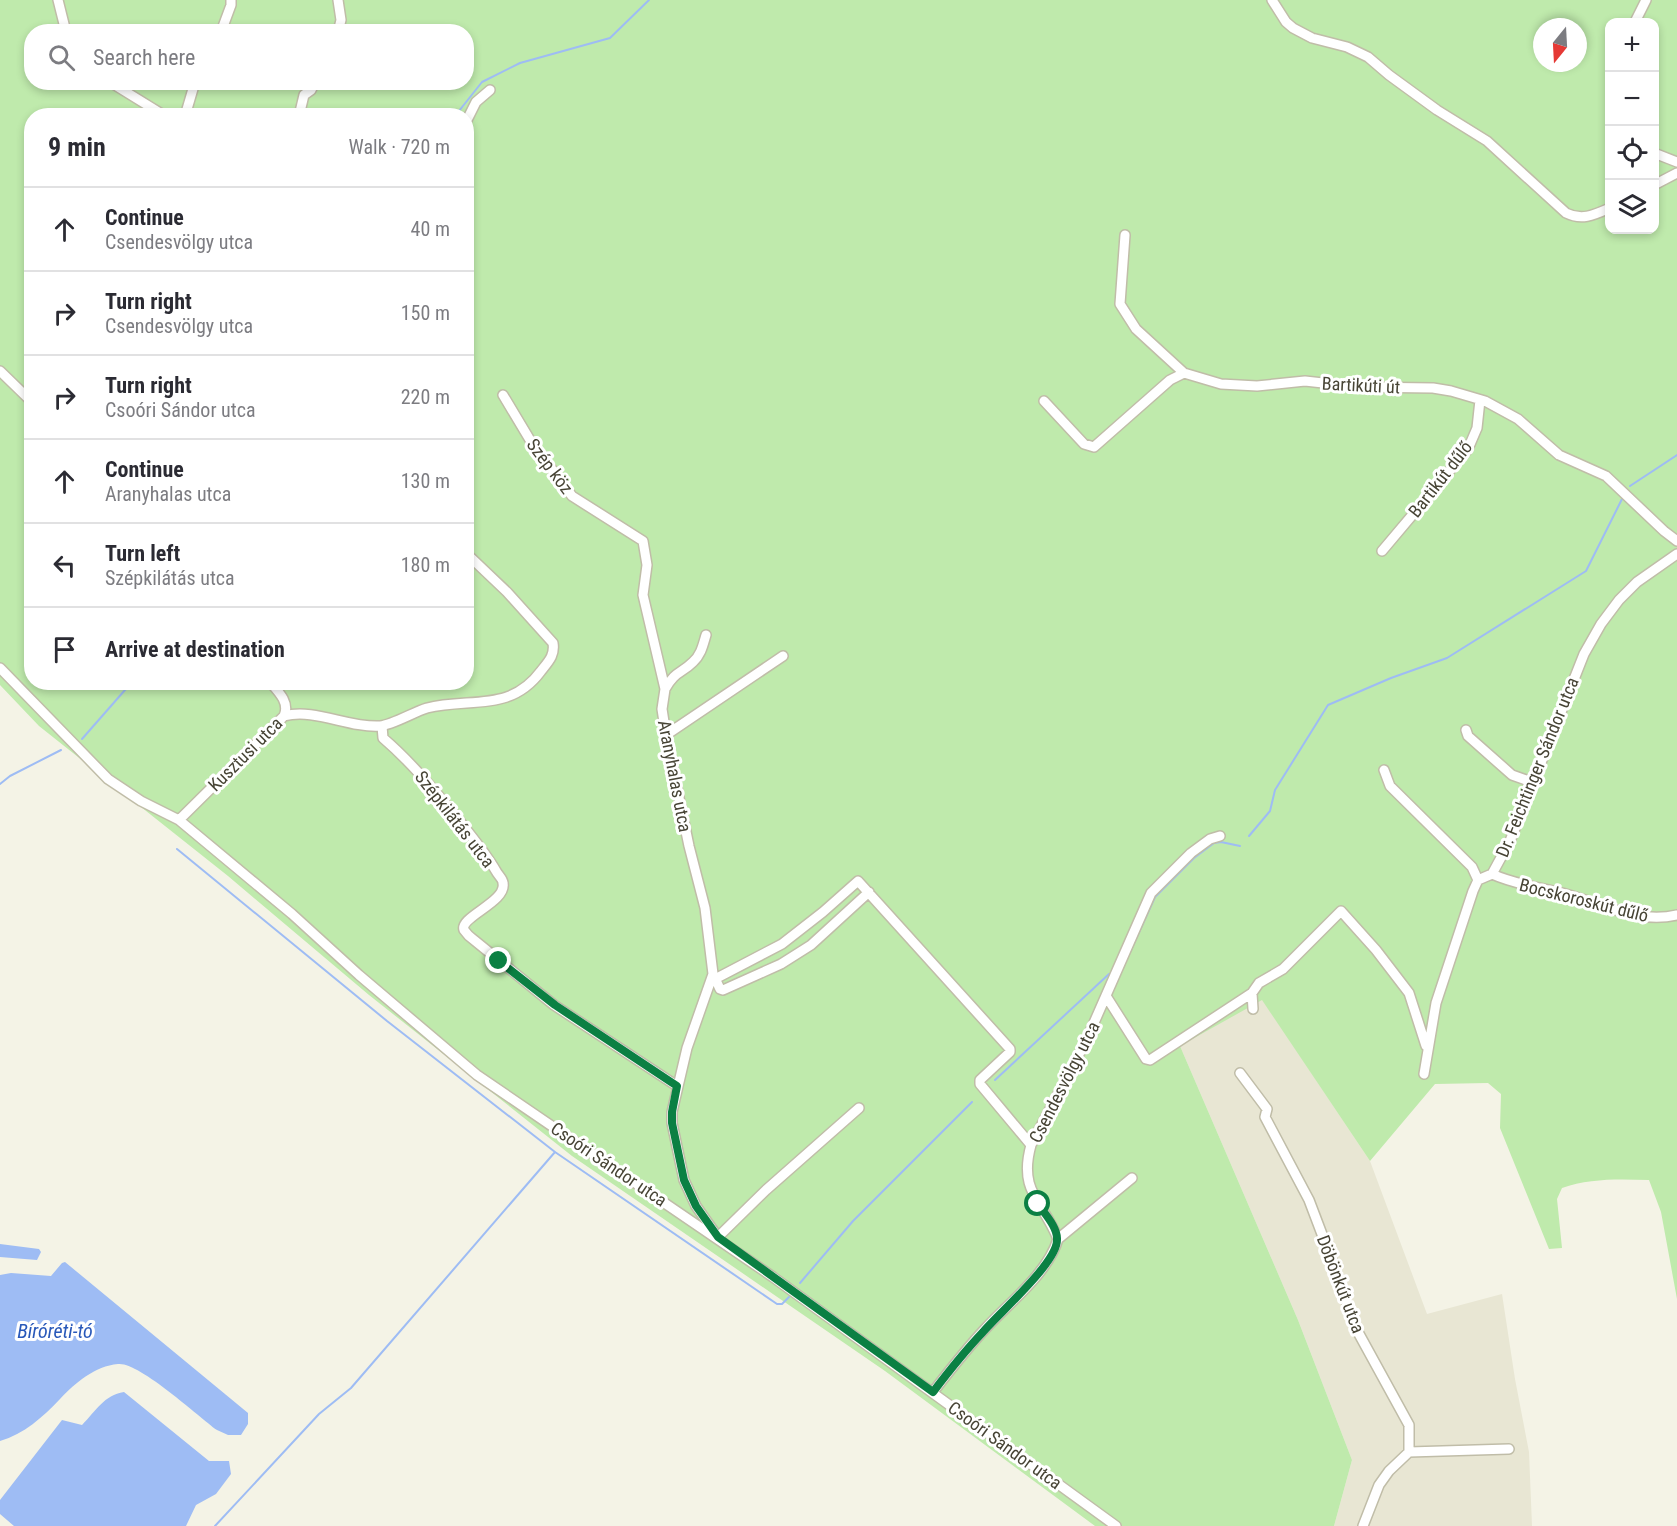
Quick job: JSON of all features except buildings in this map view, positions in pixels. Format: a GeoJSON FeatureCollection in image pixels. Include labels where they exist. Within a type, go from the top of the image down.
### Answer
{"type":"FeatureCollection","features":[{"type":"Feature","properties":{"kind":"street"},"geometry":{"type":"LineString","coordinates":[[58,0],[64,24]]}},
{"type":"Feature","properties":{"kind":"street"},"geometry":{"type":"LineString","coordinates":[[224,24],[231,0]]}},
{"type":"Feature","properties":{"kind":"street"},"geometry":{"type":"LineString","coordinates":[[338,0],[341,24]]}},
{"type":"Feature","properties":{"kind":"street"},"geometry":{"type":"LineString","coordinates":[[1272,0],[1286,22],[1293,28],[1312,38],[1347,47],[1368,57],[1437,110],[1487,141],[1566,213],[1575,218],[1605,210]]}},
{"type":"Feature","properties":{"kind":"street"},"geometry":{"type":"LineString","coordinates":[[1637,18],[1646,0]]}},
{"type":"Feature","properties":{"kind":"street"},"geometry":{"type":"LineString","coordinates":[[123,90],[152,108]]}},
{"type":"Feature","properties":{"kind":"street"},"geometry":{"type":"LineString","coordinates":[[187,108],[193,90]]}},
{"type":"Feature","properties":{"kind":"street"},"geometry":{"type":"LineString","coordinates":[[301,108],[304,95],[311,90]]}},
{"type":"Feature","properties":{"kind":"street"},"geometry":{"type":"LineString","coordinates":[[473,108],[476,102],[490,90]]}},
{"type":"Feature","properties":{"kind":"street"},"geometry":{"type":"LineString","coordinates":[[1659,155],[1677,162]]}},
{"type":"Feature","properties":{"kind":"street"},"geometry":{"type":"LineString","coordinates":[[1659,182],[1677,173]]}},
{"type":"Feature","properties":{"kind":"street"},"geometry":{"type":"LineString","coordinates":[[1044,401],[1084,444],[1094,447],[1170,380],[1184,373],[1136,329],[1120,304],[1125,235]]}},
{"type":"Feature","properties":{"kind":"street"},"geometry":{"type":"LineString","coordinates":[[0,371],[24,394]]}},
{"type":"Feature","properties":{"kind":"street","name":"Bartikúti út"},"geometry":{"type":"LineString","coordinates":[[1184,373],[1221,384],[1257,386],[1305,381],[1359,387],[1433,388],[1480,399],[1518,419],[1559,455],[1606,476],[1677,541]]}},
{"type":"Feature","properties":{"kind":"street","name":"Szép köz"},"geometry":{"type":"LineString","coordinates":[[503,395],[527,435],[572,496],[643,541]]}},
{"type":"Feature","properties":{"kind":"street","name":"Bartikút dűlő"},"geometry":{"type":"LineString","coordinates":[[1382,551],[1468,449],[1477,428],[1480,399]]}},
{"type":"Feature","properties":{"kind":"street","name":"Aranyhalas utca"},"geometry":{"type":"LineString","coordinates":[[643,541],[647,566],[643,595],[665,689],[662,709],[666,735],[689,846],[705,908],[714,976],[687,1048],[677,1086],[672,1123],[684,1180],[696,1206],[718,1237]]}},
{"type":"Feature","properties":{"kind":"street","name":"Dr. Feichtinger Sándor utca"},"geometry":{"type":"LineString","coordinates":[[1478,880],[1492,874],[1510,841],[1584,654],[1601,624],[1619,600],[1637,582],[1677,554]]}},
{"type":"Feature","properties":{"kind":"street"},"geometry":{"type":"LineString","coordinates":[[284,716],[311,715],[382,726],[427,708],[487,703],[508,697],[533,682],[550,659],[554,651],[553,643],[507,592],[474,561]]}},
{"type":"Feature","properties":{"kind":"street"},"geometry":{"type":"LineString","coordinates":[[665,689],[675,674],[700,654],[706,635]]}},
{"type":"Feature","properties":{"kind":"street"},"geometry":{"type":"LineString","coordinates":[[666,735],[783,656]]}},
{"type":"Feature","properties":{"kind":"street","name":"Csoóri Sándor utca"},"geometry":{"type":"LineString","coordinates":[[0,668],[108,779],[141,801],[179,820],[292,914],[359,975],[477,1075],[718,1237],[1116,1526]]}},
{"type":"Feature","properties":{"kind":"street","name":"Kusztusi utca"},"geometry":{"type":"LineString","coordinates":[[179,820],[284,716],[287,710],[286,705],[276,690]]}},
{"type":"Feature","properties":{"kind":"street","name":"Szépkilátás utca"},"geometry":{"type":"LineString","coordinates":[[382,726],[382,738],[403,755],[428,782],[490,859],[503,881],[502,891],[498,897],[468,921],[464,930],[555,1005],[677,1086]]}},
{"type":"Feature","properties":{"kind":"street"},"geometry":{"type":"LineString","coordinates":[[1466,730],[1468,736],[1512,775],[1532,782]]}},
{"type":"Feature","properties":{"kind":"street"},"geometry":{"type":"LineString","coordinates":[[1384,770],[1390,786],[1472,867],[1478,880],[1436,1003],[1424,1074]]}},
{"type":"Feature","properties":{"kind":"street","name":"Csendesvölgy utca"},"geometry":{"type":"LineString","coordinates":[[1058,1239],[1027,1180],[1030,1145],[1058,1097],[1106,996],[1150,894],[1191,853],[1210,839],[1220,836]]}},
{"type":"Feature","properties":{"kind":"street","name":"Bocskoroskút dűlő"},"geometry":{"type":"LineString","coordinates":[[1492,874],[1506,880],[1569,895],[1635,916],[1651,918],[1677,915]]}},
{"type":"Feature","properties":{"kind":"street"},"geometry":{"type":"LineString","coordinates":[[869,892],[811,945],[781,964],[723,990],[720,988],[714,976],[782,944],[823,912],[858,880],[869,892],[1010,1049],[1010,1052],[980,1080],[980,1084],[1030,1145]]}},
{"type":"Feature","properties":{"kind":"street"},"geometry":{"type":"LineString","coordinates":[[1106,996],[1146,1059],[1150,1060],[1252,993],[1259,983],[1283,969],[1341,911],[1376,950],[1409,993],[1427,1049]]}},
{"type":"Feature","properties":{"kind":"street"},"geometry":{"type":"LineString","coordinates":[[1252,993],[1253,1009]]}},
{"type":"Feature","properties":{"kind":"street","name":"Döbönkút utca"},"geometry":{"type":"LineString","coordinates":[[1240,1073],[1267,1109],[1265,1118],[1309,1200],[1353,1323],[1409,1425],[1409,1452]]}},
{"type":"Feature","properties":{"kind":"street"},"geometry":{"type":"LineString","coordinates":[[718,1237],[766,1190],[859,1108]]}},
{"type":"Feature","properties":{"kind":"street"},"geometry":{"type":"LineString","coordinates":[[933,1392],[957,1361],[1049,1260],[1054,1253],[1058,1239],[1132,1178]]}},
{"type":"Feature","properties":{"kind":"street"},"geometry":{"type":"LineString","coordinates":[[1363,1526],[1379,1485],[1389,1471],[1409,1452],[1509,1449]]}},
{"type":"Feature","properties":{"kind":"shaded area"},"geometry":{"type":"Polygon","coordinates":[[[1262,999],[1370,1161],[1427,1314],[1502,1294],[1529,1452],[1532,1526],[1334,1526],[1352,1460],[1298,1320],[1180,1046],[1262,999]]]}},
{"type":"Feature","properties":{"kind":"green space"},"geometry":{"type":"Polygon","coordinates":[[[0,0],[1677,0],[1677,1299],[1661,1212],[1649,1180],[1594,1181],[1562,1188],[1557,1199],[1562,1248],[1549,1249],[1500,1128],[1501,1094],[1488,1083],[1435,1084],[1370,1161],[1262,1000],[1180,1046],[1298,1320],[1352,1460],[1334,1526],[1095,1526],[885,1371],[572,1156],[369,995],[228,876],[39,726],[0,685],[0,0]]]}},
{"type":"Feature","properties":{"kind":"water"},"geometry":{"type":"Polygon","coordinates":[[[0,1244],[39,1249],[41,1252],[37,1260],[0,1257],[0,1244]]]}},
{"type":"Feature","properties":{"kind":"water","name":"Bíróréti-tó"},"geometry":{"type":"Polygon","coordinates":[[[65,1262],[248,1413],[248,1424],[241,1435],[228,1435],[217,1430],[153,1380],[127,1365],[118,1364],[101,1368],[86,1376],[33,1424],[0,1441],[0,1275],[11,1273],[51,1276],[65,1262]]]}},
{"type":"Feature","properties":{"kind":"water"},"geometry":{"type":"Polygon","coordinates":[[[124,1392],[209,1461],[229,1461],[231,1474],[216,1494],[196,1505],[186,1526],[14,1526],[0,1514],[0,1500],[62,1420],[82,1425],[111,1396],[124,1392]]]}},
{"type":"Feature","properties":{"kind":"waterway"},"geometry":{"type":"LineString","coordinates":[[461,108],[482,82],[520,63],[610,38],[649,0]]}},
{"type":"Feature","properties":{"kind":"waterway"},"geometry":{"type":"LineString","coordinates":[[1630,486],[1677,455]]}},
{"type":"Feature","properties":{"kind":"waterway"},"geometry":{"type":"LineString","coordinates":[[1249,836],[1270,811],[1275,790],[1328,705],[1391,678],[1447,658],[1586,571],[1622,499]]}},
{"type":"Feature","properties":{"kind":"waterway"},"geometry":{"type":"LineString","coordinates":[[82,739],[125,690]]}},
{"type":"Feature","properties":{"kind":"waterway"},"geometry":{"type":"LineString","coordinates":[[0,784],[10,776],[61,750]]}},
{"type":"Feature","properties":{"kind":"waterway"},"geometry":{"type":"LineString","coordinates":[[1130,952],[1155,897],[1194,858],[1214,843],[1240,846]]}},
{"type":"Feature","properties":{"kind":"waterway"},"geometry":{"type":"LineString","coordinates":[[177,849],[387,1021],[555,1152],[777,1304],[782,1304],[789,1297]]}},
{"type":"Feature","properties":{"kind":"waterway"},"geometry":{"type":"LineString","coordinates":[[995,1080],[1109,974]]}},
{"type":"Feature","properties":{"kind":"waterway"},"geometry":{"type":"LineString","coordinates":[[800,1283],[853,1221],[972,1102]]}},
{"type":"Feature","properties":{"kind":"waterway"},"geometry":{"type":"LineString","coordinates":[[215,1526],[319,1414],[351,1388],[555,1152]]}},
{"type":"Feature","properties":{"kind":"route"},"geometry":{"type":"LineString","coordinates":[[499,961],[576,1021],[677,1086],[672,1123],[684,1180],[696,1206],[718,1237],[933,1392],[957,1361],[1035,1277],[1054,1253],[1058,1239],[1053,1226],[1038,1204]]}}]}
